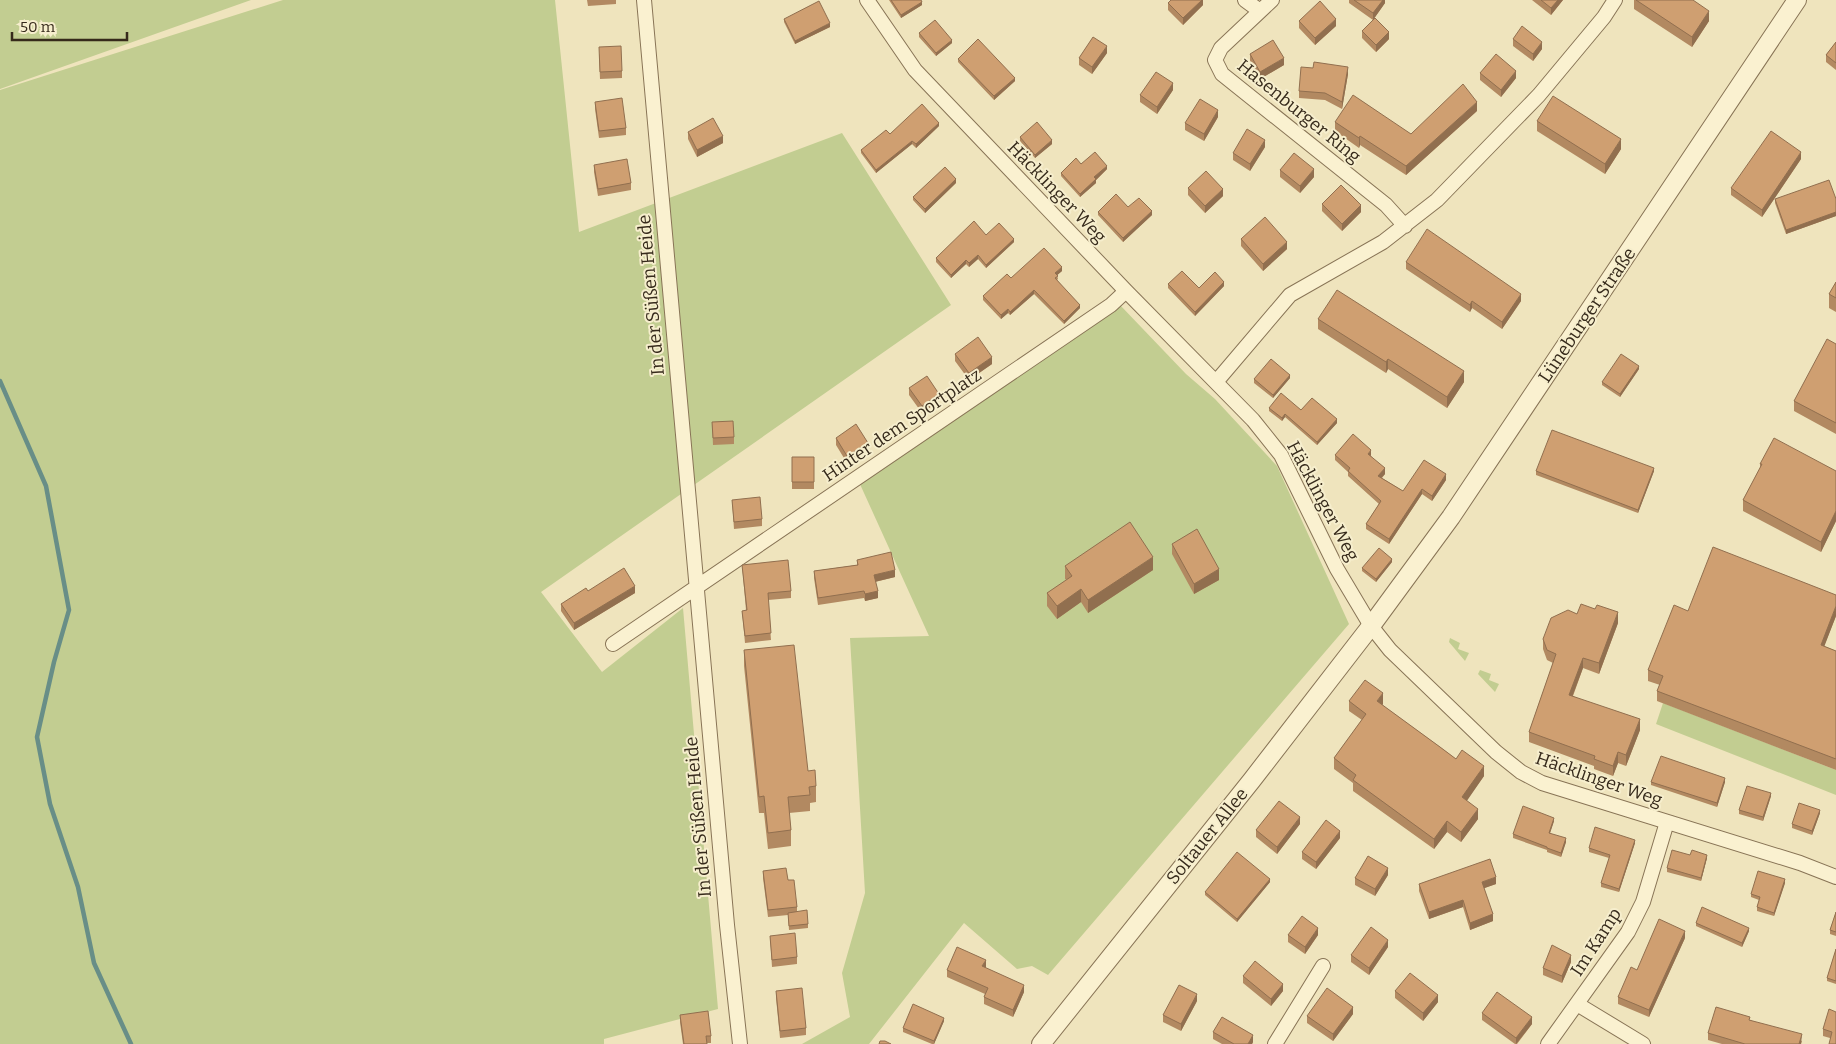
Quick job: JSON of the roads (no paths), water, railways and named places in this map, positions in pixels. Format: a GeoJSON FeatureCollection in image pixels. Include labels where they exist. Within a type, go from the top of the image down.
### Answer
{"type":"FeatureCollection","features":[{"type":"Feature","properties":{"kind":"street","name":"In der Süßen Heide"},"geometry":{"type":"LineString","coordinates":[[644,0],[726,915],[740,1044]]}},
{"type":"Feature","properties":{"kind":"street","name":"Häcklinger Weg"},"geometry":{"type":"LineString","coordinates":[[867,0],[915,70],[1126,291],[1253,420],[1281,455],[1337,569],[1371,626],[1390,650],[1496,752],[1521,772],[1542,783],[1800,863],[1836,878]]}},
{"type":"Feature","properties":{"kind":"street"},"geometry":{"type":"LineString","coordinates":[[1244,0],[1260,11],[1272,0]]}},
{"type":"Feature","properties":{"kind":"street"},"geometry":{"type":"LineString","coordinates":[[1216,382],[1290,295],[1383,242],[1437,200],[1539,94],[1604,17],[1615,0]]}},
{"type":"Feature","properties":{"kind":"street","name":"Lüneburger Straße"},"geometry":{"type":"LineString","coordinates":[[1371,626],[1451,517],[1797,0]]}},
{"type":"Feature","properties":{"kind":"street","name":"Hasenburger Ring"},"geometry":{"type":"LineString","coordinates":[[1260,11],[1221,48],[1215,60],[1222,74],[1386,205],[1405,226]]}},
{"type":"Feature","properties":{"kind":"street","name":"Hinter dem Sportplatz"},"geometry":{"type":"LineString","coordinates":[[696,587],[1111,305],[1126,291]]}},
{"type":"Feature","properties":{"kind":"street"},"geometry":{"type":"LineString","coordinates":[[613,644],[696,587]]}},
{"type":"Feature","properties":{"kind":"street","name":"Soltauer Allee"},"geometry":{"type":"LineString","coordinates":[[1041,1044],[1246,788],[1371,626]]}},
{"type":"Feature","properties":{"kind":"street","name":"Im Kamp"},"geometry":{"type":"LineString","coordinates":[[1548,1044],[1628,932],[1643,902],[1667,822]]}},
{"type":"Feature","properties":{"kind":"street"},"geometry":{"type":"LineString","coordinates":[[1275,1044],[1323,966]]}},
{"type":"Feature","properties":{"kind":"street"},"geometry":{"type":"LineString","coordinates":[[1577,1004],[1643,1044]]}},
{"type":"Feature","properties":{"kind":"waterway"},"geometry":{"type":"LineString","coordinates":[[0,381],[46,486],[69,610],[54,662],[37,737],[50,804],[78,887],[94,963],[131,1044]]}}]}
